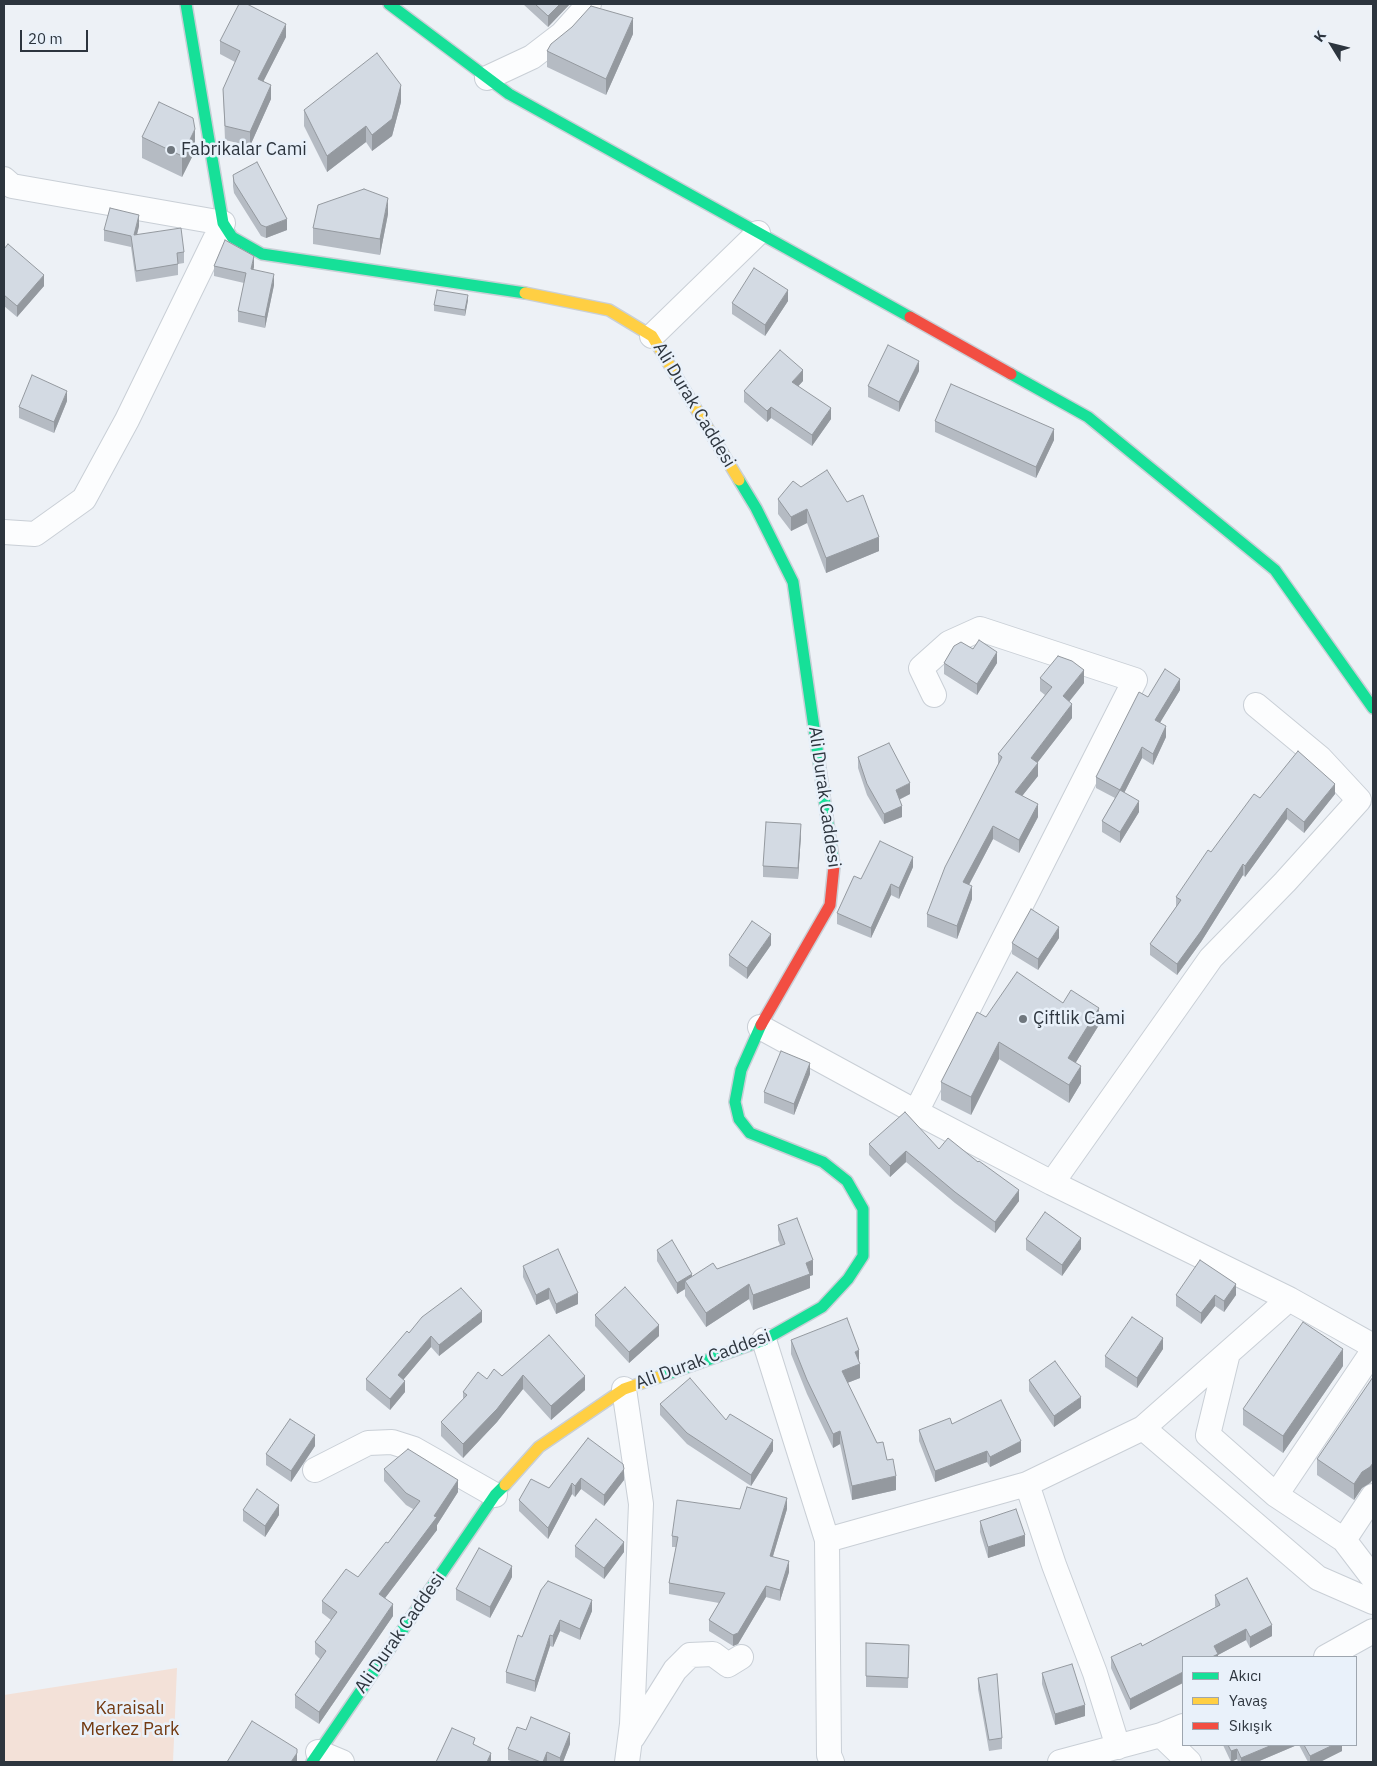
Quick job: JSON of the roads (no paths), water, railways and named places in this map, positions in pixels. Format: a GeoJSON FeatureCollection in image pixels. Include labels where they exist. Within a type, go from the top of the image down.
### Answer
{"type":"FeatureCollection","features":[{"type":"Feature","properties":{"kind":"main road"},"geometry":{"type":"LineString","coordinates":[[186,4],[223,224]]}},
{"type":"Feature","properties":{"kind":"main road"},"geometry":{"type":"LineString","coordinates":[[388,4],[509,94],[1088,417],[1275,570],[1373,708]]}},
{"type":"Feature","properties":{"kind":"main road","name":"Ali Durak Caddesi"},"geometry":{"type":"LineString","coordinates":[[223,224],[232,237],[262,254],[514,291],[609,310],[652,336],[756,508],[793,582],[836,870],[830,905],[760,1027],[741,1070],[734,1102],[739,1119],[750,1133],[823,1162],[847,1181],[863,1208],[862,1256],[848,1279],[822,1307],[764,1340],[624,1389],[539,1447],[495,1495],[315,1757]]}},
{"type":"Feature","properties":{"kind":"street"},"geometry":{"type":"LineString","coordinates":[[487,78],[532,57],[562,34],[589,4]]}},
{"type":"Feature","properties":{"kind":"street"},"geometry":{"type":"LineString","coordinates":[[4,532],[36,534],[84,499],[127,420],[223,224],[7,188]]}},
{"type":"Feature","properties":{"kind":"street"},"geometry":{"type":"LineString","coordinates":[[652,336],[758,233]]}},
{"type":"Feature","properties":{"kind":"street"},"geometry":{"type":"LineString","coordinates":[[916,1112],[1135,680],[980,629],[949,643],[922,668],[934,696]]}},
{"type":"Feature","properties":{"kind":"street"},"geometry":{"type":"LineString","coordinates":[[1052,1183],[1212,958],[1285,882],[1359,800],[1320,758],[1256,705]]}},
{"type":"Feature","properties":{"kind":"street"},"geometry":{"type":"LineString","coordinates":[[760,1027],[1052,1183],[1289,1299],[1373,1346]]}},
{"type":"Feature","properties":{"kind":"street"},"geometry":{"type":"LineString","coordinates":[[827,1540],[1027,1484],[1143,1428],[1289,1299]]}},
{"type":"Feature","properties":{"kind":"street"},"geometry":{"type":"LineString","coordinates":[[764,1340],[827,1540],[829,1755],[832,1762]]}},
{"type":"Feature","properties":{"kind":"street"},"geometry":{"type":"LineString","coordinates":[[1276,1495],[1373,1350]]}},
{"type":"Feature","properties":{"kind":"street"},"geometry":{"type":"LineString","coordinates":[[1228,1353],[1208,1435],[1276,1495],[1344,1540],[1373,1578]]}},
{"type":"Feature","properties":{"kind":"street"},"geometry":{"type":"LineString","coordinates":[[624,1389],[641,1504],[628,1752]]}},
{"type":"Feature","properties":{"kind":"street"},"geometry":{"type":"LineString","coordinates":[[1143,1428],[1318,1578],[1373,1602]]}},
{"type":"Feature","properties":{"kind":"street"},"geometry":{"type":"LineString","coordinates":[[316,1470],[368,1442],[392,1442],[414,1449],[495,1495]]}},
{"type":"Feature","properties":{"kind":"street"},"geometry":{"type":"LineString","coordinates":[[1027,1484],[1054,1565],[1095,1673],[1118,1748]]}},
{"type":"Feature","properties":{"kind":"street"},"geometry":{"type":"LineString","coordinates":[[1344,1540],[1373,1496]]}},
{"type":"Feature","properties":{"kind":"street"},"geometry":{"type":"LineString","coordinates":[[1328,1656],[1373,1631]]}},
{"type":"Feature","properties":{"kind":"street"},"geometry":{"type":"LineString","coordinates":[[628,1752],[675,1670],[690,1655],[713,1654],[728,1665],[741,1657]]}},
{"type":"Feature","properties":{"kind":"street"},"geometry":{"type":"LineString","coordinates":[[1060,1762],[1118,1748],[1182,1726]]}},
{"type":"Feature","properties":{"kind":"street"},"geometry":{"type":"LineString","coordinates":[[1161,1735],[1189,1762]]}},
{"type":"Feature","properties":{"kind":"street"},"geometry":{"type":"LineString","coordinates":[[315,1757],[342,1762]]}},
{"type":"Feature","properties":{"kind":"place","name":"Fabrikalar Cami"},"geometry":{"type":"Point","coordinates":[171,150]}},
{"type":"Feature","properties":{"kind":"place","name":"Çiftlik Cami"},"geometry":{"type":"Point","coordinates":[1023,1019]}},
{"type":"Feature","properties":{"kind":"park label","name":"Karaisalı Merkez Park"},"geometry":{"type":"Point","coordinates":[130,1719]}}]}
